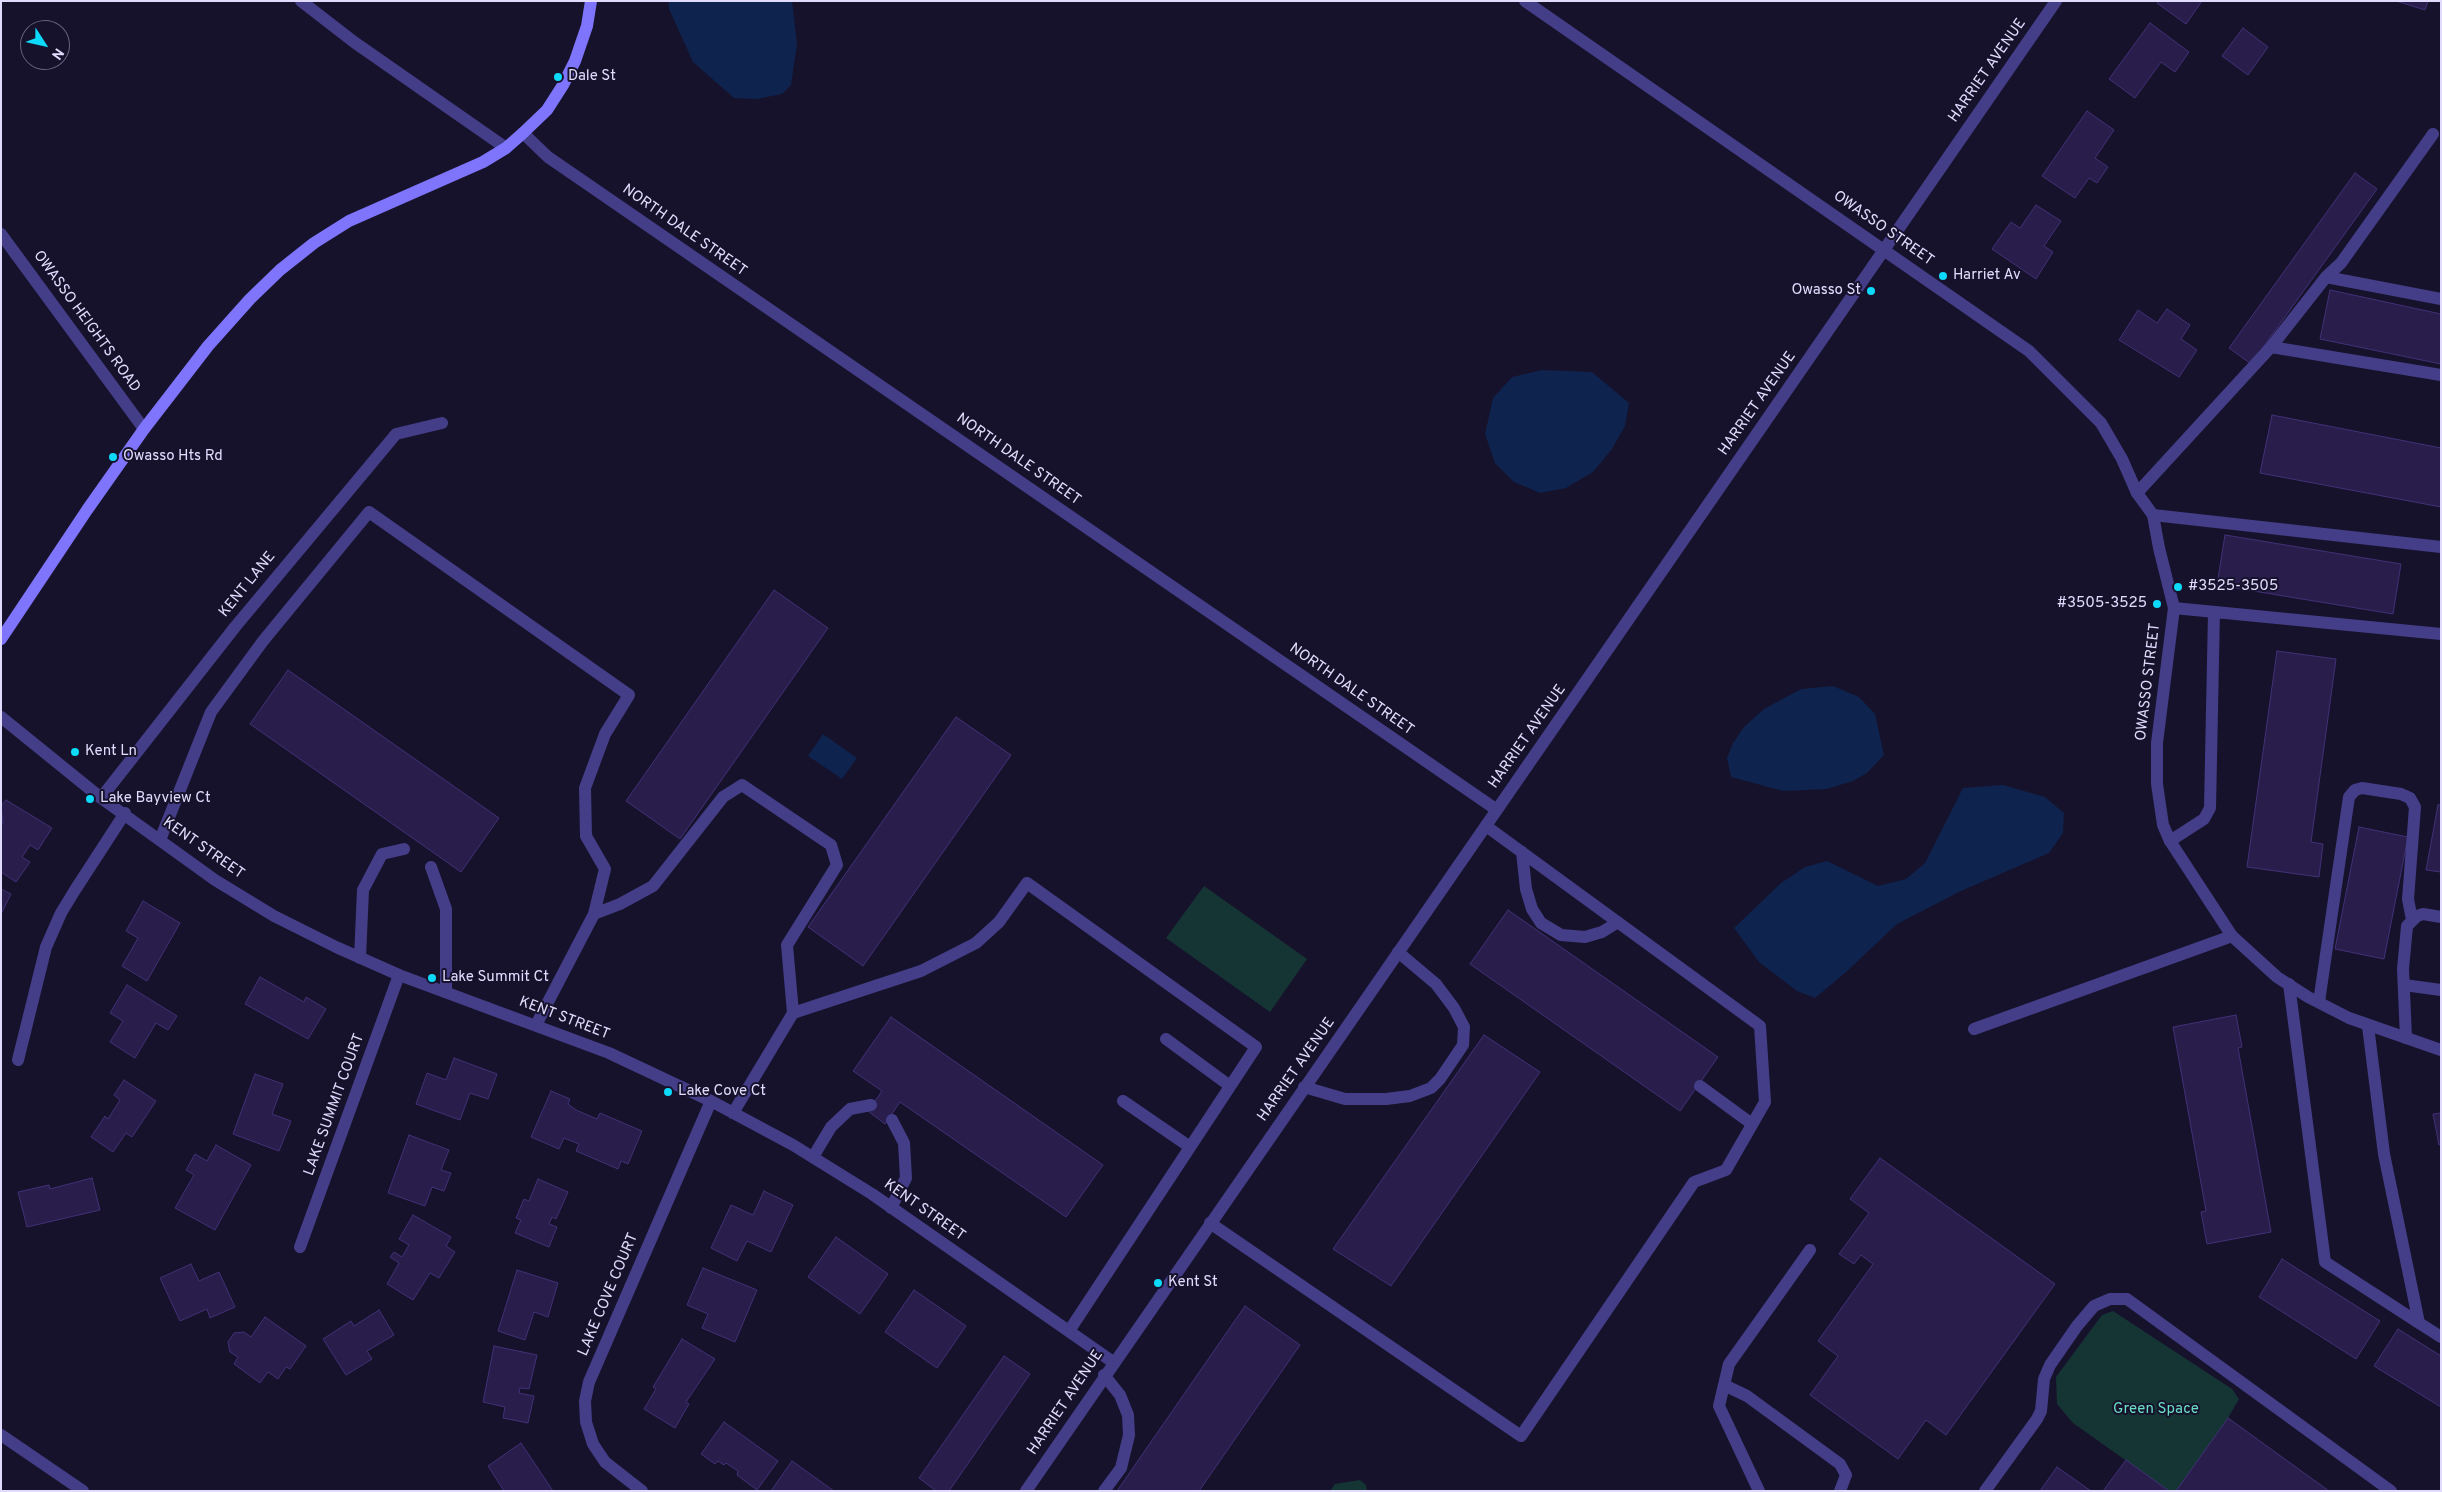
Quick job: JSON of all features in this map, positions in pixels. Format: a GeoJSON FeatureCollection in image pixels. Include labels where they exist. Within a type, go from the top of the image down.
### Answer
{"type":"FeatureCollection","features":[{"type":"Feature","properties":{"kind":"street"},"geometry":{"type":"LineString","coordinates":[[301,1],[354,42],[506,148]]}},
{"type":"Feature","properties":{"kind":"street"},"geometry":{"type":"LineString","coordinates":[[1,639],[87,510],[144,429],[208,346],[244,306],[280,270],[307,248],[349,221],[483,162],[506,148],[523,134],[547,110],[563,85],[581,44],[591,1]]}},
{"type":"Feature","properties":{"kind":"street","name":"OWASSO STREET"},"geometry":{"type":"LineString","coordinates":[[1525,1],[2029,351],[2073,392],[2101,423],[2122,459],[2137,493],[2153,515],[2158,548],[2174,608],[2157,743],[2157,784],[2163,825],[2170,842],[2232,936],[2277,977],[2319,1002],[2368,1026],[2441,1050]]}},
{"type":"Feature","properties":{"kind":"street","name":"HARRIET AVENUE"},"geometry":{"type":"LineString","coordinates":[[1026,1491],[1104,1375],[2056,1]]}},
{"type":"Feature","properties":{"kind":"street","name":"NORTH DALE STREET"},"geometry":{"type":"LineString","coordinates":[[523,134],[548,156],[1497,810]]}},
{"type":"Feature","properties":{"kind":"street"},"geometry":{"type":"LineString","coordinates":[[2137,493],[2271,347],[2326,277],[2341,263],[2433,134]]}},
{"type":"Feature","properties":{"kind":"street","name":"OWASSO HEIGHTS ROAD"},"geometry":{"type":"LineString","coordinates":[[1,234],[144,429]]}},
{"type":"Feature","properties":{"kind":"street"},"geometry":{"type":"LineString","coordinates":[[2326,277],[2441,299]]}},
{"type":"Feature","properties":{"kind":"street"},"geometry":{"type":"LineString","coordinates":[[2271,347],[2441,375]]}},
{"type":"Feature","properties":{"kind":"street","name":"KENT LANE"},"geometry":{"type":"LineString","coordinates":[[102,798],[242,619],[396,434],[442,423]]}},
{"type":"Feature","properties":{"kind":"street"},"geometry":{"type":"LineString","coordinates":[[160,840],[211,712],[264,641],[369,512],[629,695],[605,734],[585,788],[586,836],[605,869],[594,914],[536,1025]]}},
{"type":"Feature","properties":{"kind":"street"},"geometry":{"type":"LineString","coordinates":[[2153,515],[2441,547]]}},
{"type":"Feature","properties":{"kind":"street"},"geometry":{"type":"LineString","coordinates":[[2174,608],[2441,634]]}},
{"type":"Feature","properties":{"kind":"street"},"geometry":{"type":"LineString","coordinates":[[2170,842],[2204,819],[2210,808],[2214,612]]}},
{"type":"Feature","properties":{"kind":"street","name":"KENT STREET"},"geometry":{"type":"LineString","coordinates":[[1,717],[102,798],[215,880],[274,916],[399,975],[609,1053],[711,1101],[813,1158],[891,1208],[1113,1362]]}},
{"type":"Feature","properties":{"kind":"street"},"geometry":{"type":"LineString","coordinates":[[594,914],[620,904],[653,886],[723,797],[742,785],[831,845],[838,865],[787,945],[793,1013],[733,1113]]}},
{"type":"Feature","properties":{"kind":"street"},"geometry":{"type":"LineString","coordinates":[[2319,1002],[2349,797],[2355,790],[2362,788],[2401,794],[2410,798],[2416,807],[2408,899],[2412,920]]}},
{"type":"Feature","properties":{"kind":"street"},"geometry":{"type":"LineString","coordinates":[[18,1060],[35,984],[46,947],[70,897],[125,813]]}},
{"type":"Feature","properties":{"kind":"street"},"geometry":{"type":"LineString","coordinates":[[1210,1223],[1520,1436],[1694,1182],[1726,1170],[1765,1102],[1760,1026],[1486,826]]}},
{"type":"Feature","properties":{"kind":"street"},"geometry":{"type":"LineString","coordinates":[[360,958],[363,890],[382,854],[404,849]]}},
{"type":"Feature","properties":{"kind":"street"},"geometry":{"type":"LineString","coordinates":[[1522,852],[1526,889],[1532,909],[1542,923],[1561,935],[1585,937],[1602,932],[1618,922]]}},
{"type":"Feature","properties":{"kind":"street"},"geometry":{"type":"LineString","coordinates":[[431,867],[446,909],[446,992]]}},
{"type":"Feature","properties":{"kind":"street"},"geometry":{"type":"LineString","coordinates":[[793,1013],[921,971],[976,943],[999,922],[1026,883],[1256,1047],[1069,1331]]}},
{"type":"Feature","properties":{"kind":"street"},"geometry":{"type":"LineString","coordinates":[[2406,1038],[2404,985],[2407,926],[2412,920],[2423,914],[2441,917]]}},
{"type":"Feature","properties":{"kind":"street"},"geometry":{"type":"LineString","coordinates":[[1974,1029],[2232,936]]}},
{"type":"Feature","properties":{"kind":"street"},"geometry":{"type":"LineString","coordinates":[[1304,1087],[1345,1099],[1386,1100],[1410,1096],[1431,1088],[1440,1080],[1463,1045],[1464,1027],[1454,1008],[1436,984],[1398,952]]}},
{"type":"Feature","properties":{"kind":"street","name":"LAKE SUMMIT COURT"},"geometry":{"type":"LineString","coordinates":[[300,1247],[399,975]]}},
{"type":"Feature","properties":{"kind":"street"},"geometry":{"type":"LineString","coordinates":[[2289,984],[2325,1262],[2441,1337]]}},
{"type":"Feature","properties":{"kind":"street"},"geometry":{"type":"LineString","coordinates":[[2404,985],[2441,990]]}},
{"type":"Feature","properties":{"kind":"street"},"geometry":{"type":"LineString","coordinates":[[2368,1026],[2384,1154],[2419,1323]]}},
{"type":"Feature","properties":{"kind":"street"},"geometry":{"type":"LineString","coordinates":[[1166,1039],[1230,1086]]}},
{"type":"Feature","properties":{"kind":"street"},"geometry":{"type":"LineString","coordinates":[[1700,1086],[1752,1124]]}},
{"type":"Feature","properties":{"kind":"street","name":"LAKE COVE COURT"},"geometry":{"type":"LineString","coordinates":[[642,1491],[605,1462],[593,1444],[586,1422],[585,1401],[589,1382],[711,1101]]}},
{"type":"Feature","properties":{"kind":"street"},"geometry":{"type":"LineString","coordinates":[[1123,1101],[1190,1147]]}},
{"type":"Feature","properties":{"kind":"street"},"geometry":{"type":"LineString","coordinates":[[813,1158],[831,1127],[850,1109],[871,1105]]}},
{"type":"Feature","properties":{"kind":"street"},"geometry":{"type":"LineString","coordinates":[[891,1208],[906,1178],[904,1143],[892,1120]]}},
{"type":"Feature","properties":{"kind":"street"},"geometry":{"type":"LineString","coordinates":[[1759,1491],[1719,1406],[1729,1364],[1810,1250]]}},
{"type":"Feature","properties":{"kind":"street"},"geometry":{"type":"LineString","coordinates":[[1985,1491],[2038,1419],[2042,1411],[2044,1379],[2050,1365],[2077,1326],[2094,1306],[2110,1299],[2127,1299],[2391,1491]]}},
{"type":"Feature","properties":{"kind":"street"},"geometry":{"type":"LineString","coordinates":[[1104,1375],[1120,1394],[1128,1415],[1130,1435],[1121,1468],[1104,1491]]}},
{"type":"Feature","properties":{"kind":"street"},"geometry":{"type":"LineString","coordinates":[[1724,1385],[1747,1396],[1840,1464],[1846,1475],[1840,1491]]}},
{"type":"Feature","properties":{"kind":"street"},"geometry":{"type":"LineString","coordinates":[[1,1435],[82,1491]]}},
{"type":"Feature","properties":{"kind":"green space"},"geometry":{"type":"Polygon","coordinates":[[[1204,886],[1307,959],[1270,1012],[1166,938],[1204,886]]]}},
{"type":"Feature","properties":{"kind":"green space","name":"Green Space"},"geometry":{"type":"Polygon","coordinates":[[[2113,1311],[2232,1389],[2239,1399],[2228,1418],[2176,1491],[2169,1491],[2073,1423],[2057,1404],[2056,1377],[2102,1315],[2113,1311]]]}},
{"type":"Feature","properties":{"kind":"green space"},"geometry":{"type":"Polygon","coordinates":[[[1360,1480],[1366,1485],[1367,1491],[1330,1491],[1335,1484],[1360,1480]]]}},
{"type":"Feature","properties":{"kind":"water"},"geometry":{"type":"Polygon","coordinates":[[[668,1],[792,1],[797,44],[791,85],[782,94],[757,99],[734,98],[693,62],[669,9],[668,1]]]}},
{"type":"Feature","properties":{"kind":"water"},"geometry":{"type":"Polygon","coordinates":[[[1542,370],[1592,372],[1629,403],[1625,426],[1612,449],[1593,472],[1566,488],[1540,493],[1514,482],[1495,463],[1485,434],[1493,398],[1512,377],[1542,370]]]}},
{"type":"Feature","properties":{"kind":"water"},"geometry":{"type":"Polygon","coordinates":[[[1833,686],[1859,697],[1875,714],[1884,755],[1867,773],[1853,781],[1827,789],[1783,791],[1731,777],[1727,758],[1733,743],[1744,727],[1764,709],[1801,689],[1833,686]]]}},
{"type":"Feature","properties":{"kind":"water"},"geometry":{"type":"Polygon","coordinates":[[[823,734],[857,758],[842,779],[808,756],[823,734]]]}},
{"type":"Feature","properties":{"kind":"water"},"geometry":{"type":"Polygon","coordinates":[[[2003,785],[2045,797],[2064,813],[2063,833],[2049,853],[1961,891],[1897,924],[1845,973],[1815,998],[1797,991],[1759,962],[1734,928],[1781,883],[1805,867],[1827,861],[1878,886],[1906,879],[1925,863],[1963,788],[2003,785]]]}},
{"type":"Feature","properties":{"kind":"building"},"geometry":{"type":"Polygon","coordinates":[[[2158,1],[2202,1],[2186,24],[2157,3],[2158,1]]]}},
{"type":"Feature","properties":{"kind":"building"},"geometry":{"type":"Polygon","coordinates":[[[2396,1],[2428,1],[2425,10],[2396,1]]]}},
{"type":"Feature","properties":{"kind":"building"},"geometry":{"type":"Polygon","coordinates":[[[2150,23],[2189,52],[2175,72],[2161,62],[2135,98],[2109,79],[2150,23]]]}},
{"type":"Feature","properties":{"kind":"building"},"geometry":{"type":"Polygon","coordinates":[[[2243,28],[2268,47],[2248,75],[2222,56],[2243,28]]]}},
{"type":"Feature","properties":{"kind":"building"},"geometry":{"type":"Polygon","coordinates":[[[2087,111],[2114,130],[2095,158],[2108,167],[2097,183],[2089,178],[2075,198],[2042,176],[2087,111]]]}},
{"type":"Feature","properties":{"kind":"building"},"geometry":{"type":"Polygon","coordinates":[[[2355,173],[2377,189],[2251,364],[2229,348],[2355,173]]]}},
{"type":"Feature","properties":{"kind":"building"},"geometry":{"type":"Polygon","coordinates":[[[2036,205],[2061,221],[2044,246],[2053,252],[2036,279],[1992,249],[2011,222],[2020,228],[2036,205]]]}},
{"type":"Feature","properties":{"kind":"building"},"geometry":{"type":"Polygon","coordinates":[[[2330,290],[2441,314],[2441,364],[2320,339],[2330,290]]]}},
{"type":"Feature","properties":{"kind":"building"},"geometry":{"type":"Polygon","coordinates":[[[2167,309],[2190,325],[2181,339],[2197,350],[2179,377],[2119,340],[2138,310],[2157,323],[2167,309]]]}},
{"type":"Feature","properties":{"kind":"building"},"geometry":{"type":"Polygon","coordinates":[[[2272,415],[2441,448],[2441,507],[2260,473],[2272,415]]]}},
{"type":"Feature","properties":{"kind":"building"},"geometry":{"type":"Polygon","coordinates":[[[2225,535],[2401,564],[2393,614],[2217,585],[2225,535]]]}},
{"type":"Feature","properties":{"kind":"building"},"geometry":{"type":"Polygon","coordinates":[[[774,590],[828,628],[680,839],[626,801],[774,590]]]}},
{"type":"Feature","properties":{"kind":"building"},"geometry":{"type":"Polygon","coordinates":[[[2277,651],[2336,659],[2311,842],[2323,844],[2319,877],[2247,867],[2277,651]]]}},
{"type":"Feature","properties":{"kind":"building"},"geometry":{"type":"Polygon","coordinates":[[[288,670],[499,818],[461,872],[250,724],[288,670]]]}},
{"type":"Feature","properties":{"kind":"building"},"geometry":{"type":"Polygon","coordinates":[[[956,717],[1011,755],[863,966],[808,927],[956,717]]]}},
{"type":"Feature","properties":{"kind":"building"},"geometry":{"type":"Polygon","coordinates":[[[6,800],[52,828],[38,850],[30,845],[22,857],[30,862],[16,882],[1,872],[1,826],[3,823],[1,806],[6,800]]]}},
{"type":"Feature","properties":{"kind":"building"},"geometry":{"type":"Polygon","coordinates":[[[2438,805],[2441,805],[2441,872],[2426,870],[2438,805]]]}},
{"type":"Feature","properties":{"kind":"building"},"geometry":{"type":"Polygon","coordinates":[[[2359,827],[2408,837],[2384,959],[2335,949],[2359,827]]]}},
{"type":"Feature","properties":{"kind":"building"},"geometry":{"type":"Polygon","coordinates":[[[1,889],[11,894],[1,914],[1,889]]]}},
{"type":"Feature","properties":{"kind":"building"},"geometry":{"type":"Polygon","coordinates":[[[143,901],[180,923],[147,981],[122,966],[138,938],[126,931],[143,901]]]}},
{"type":"Feature","properties":{"kind":"building"},"geometry":{"type":"Polygon","coordinates":[[[1508,910],[1718,1057],[1680,1111],[1470,964],[1508,910]]]}},
{"type":"Feature","properties":{"kind":"building"},"geometry":{"type":"Polygon","coordinates":[[[260,977],[304,1002],[306,997],[326,1009],[308,1039],[245,1004],[260,977]]]}},
{"type":"Feature","properties":{"kind":"building"},"geometry":{"type":"Polygon","coordinates":[[[127,985],[177,1016],[168,1030],[156,1023],[135,1058],[110,1042],[123,1021],[110,1013],[127,985]]]}},
{"type":"Feature","properties":{"kind":"building"},"geometry":{"type":"Polygon","coordinates":[[[2236,1015],[2242,1047],[2238,1048],[2271,1232],[2207,1244],[2201,1212],[2206,1211],[2173,1027],[2236,1015]]]}},
{"type":"Feature","properties":{"kind":"building"},"geometry":{"type":"Polygon","coordinates":[[[891,1017],[1103,1165],[1066,1217],[900,1102],[885,1124],[868,1111],[882,1091],[853,1071],[891,1017]]]}},
{"type":"Feature","properties":{"kind":"building"},"geometry":{"type":"Polygon","coordinates":[[[1484,1035],[1540,1072],[1391,1286],[1333,1249],[1484,1035]]]}},
{"type":"Feature","properties":{"kind":"building"},"geometry":{"type":"Polygon","coordinates":[[[454,1058],[497,1074],[488,1099],[470,1093],[460,1120],[416,1104],[427,1073],[446,1080],[454,1058]]]}},
{"type":"Feature","properties":{"kind":"building"},"geometry":{"type":"Polygon","coordinates":[[[255,1074],[283,1084],[272,1114],[291,1121],[279,1151],[233,1134],[255,1074]]]}},
{"type":"Feature","properties":{"kind":"building"},"geometry":{"type":"Polygon","coordinates":[[[124,1080],[156,1101],[132,1137],[126,1133],[113,1152],[91,1137],[105,1116],[108,1119],[120,1100],[114,1095],[124,1080]]]}},
{"type":"Feature","properties":{"kind":"building"},"geometry":{"type":"Polygon","coordinates":[[[551,1091],[570,1099],[568,1104],[576,1110],[597,1119],[600,1113],[642,1131],[628,1164],[621,1161],[618,1169],[576,1151],[579,1144],[564,1138],[559,1149],[531,1137],[551,1091]]]}},
{"type":"Feature","properties":{"kind":"building"},"geometry":{"type":"Polygon","coordinates":[[[2441,1113],[2441,1144],[2439,1145],[2433,1114],[2441,1113]]]}},
{"type":"Feature","properties":{"kind":"building"},"geometry":{"type":"Polygon","coordinates":[[[409,1135],[449,1150],[441,1170],[451,1173],[444,1191],[432,1187],[425,1206],[388,1193],[409,1135]]]}},
{"type":"Feature","properties":{"kind":"building"},"geometry":{"type":"Polygon","coordinates":[[[216,1145],[251,1165],[215,1230],[175,1208],[194,1175],[186,1170],[195,1154],[207,1161],[216,1145]]]}},
{"type":"Feature","properties":{"kind":"building"},"geometry":{"type":"Polygon","coordinates":[[[1880,1158],[2055,1284],[1946,1435],[1926,1420],[1898,1459],[1810,1395],[1838,1356],[1818,1341],[1873,1264],[1861,1255],[1854,1264],[1839,1254],[1869,1213],[1850,1199],[1880,1158]]]}},
{"type":"Feature","properties":{"kind":"building"},"geometry":{"type":"Polygon","coordinates":[[[92,1178],[100,1210],[27,1227],[18,1192],[49,1185],[50,1189],[92,1178]]]}},
{"type":"Feature","properties":{"kind":"building"},"geometry":{"type":"Polygon","coordinates":[[[538,1179],[568,1192],[556,1219],[552,1217],[549,1224],[557,1227],[549,1247],[515,1233],[521,1220],[516,1218],[524,1199],[529,1201],[538,1179]]]}},
{"type":"Feature","properties":{"kind":"building"},"geometry":{"type":"Polygon","coordinates":[[[764,1191],[793,1205],[771,1252],[747,1241],[737,1261],[711,1248],[731,1205],[753,1215],[764,1191]]]}},
{"type":"Feature","properties":{"kind":"building"},"geometry":{"type":"Polygon","coordinates":[[[413,1215],[451,1237],[446,1246],[455,1252],[439,1278],[430,1273],[413,1300],[387,1284],[399,1263],[390,1257],[394,1252],[402,1257],[409,1245],[399,1239],[413,1215]]]}},
{"type":"Feature","properties":{"kind":"building"},"geometry":{"type":"Polygon","coordinates":[[[836,1237],[888,1274],[860,1314],[808,1277],[836,1237]]]}},
{"type":"Feature","properties":{"kind":"building"},"geometry":{"type":"Polygon","coordinates":[[[2282,1259],[2380,1321],[2356,1359],[2259,1297],[2282,1259]]]}},
{"type":"Feature","properties":{"kind":"building"},"geometry":{"type":"Polygon","coordinates":[[[191,1264],[199,1281],[219,1272],[235,1307],[210,1318],[207,1309],[180,1321],[160,1278],[191,1264]]]}},
{"type":"Feature","properties":{"kind":"building"},"geometry":{"type":"Polygon","coordinates":[[[703,1268],[757,1290],[735,1342],[702,1328],[708,1314],[687,1305],[703,1268]]]}},
{"type":"Feature","properties":{"kind":"building"},"geometry":{"type":"Polygon","coordinates":[[[517,1270],[558,1283],[548,1317],[534,1312],[525,1340],[498,1331],[517,1270]]]}},
{"type":"Feature","properties":{"kind":"building"},"geometry":{"type":"Polygon","coordinates":[[[914,1290],[966,1326],[937,1368],[885,1332],[914,1290]]]}},
{"type":"Feature","properties":{"kind":"building"},"geometry":{"type":"Polygon","coordinates":[[[1245,1306],[1300,1345],[1199,1491],[1117,1491],[1245,1306]]]}},
{"type":"Feature","properties":{"kind":"building"},"geometry":{"type":"Polygon","coordinates":[[[379,1310],[394,1335],[367,1351],[372,1359],[346,1375],[323,1339],[351,1321],[354,1326],[379,1310]]]}},
{"type":"Feature","properties":{"kind":"building"},"geometry":{"type":"Polygon","coordinates":[[[265,1317],[306,1346],[290,1369],[286,1367],[278,1379],[268,1372],[260,1383],[234,1364],[238,1357],[230,1352],[228,1342],[234,1333],[244,1332],[251,1337],[265,1317]]]}},
{"type":"Feature","properties":{"kind":"building"},"geometry":{"type":"Polygon","coordinates":[[[2398,1329],[2441,1356],[2441,1407],[2374,1366],[2398,1329]]]}},
{"type":"Feature","properties":{"kind":"building"},"geometry":{"type":"Polygon","coordinates":[[[682,1339],[715,1359],[686,1402],[689,1404],[675,1428],[644,1409],[656,1389],[653,1387],[682,1339]]]}},
{"type":"Feature","properties":{"kind":"building"},"geometry":{"type":"Polygon","coordinates":[[[494,1346],[537,1355],[529,1389],[520,1388],[519,1393],[534,1396],[528,1423],[503,1418],[505,1407],[483,1402],[494,1346]]]}},
{"type":"Feature","properties":{"kind":"building"},"geometry":{"type":"Polygon","coordinates":[[[1004,1356],[1030,1374],[949,1491],[936,1491],[919,1478],[1004,1356]]]}},
{"type":"Feature","properties":{"kind":"building"},"geometry":{"type":"Polygon","coordinates":[[[2228,1418],[2329,1491],[2176,1491],[2228,1418]]]}},
{"type":"Feature","properties":{"kind":"building"},"geometry":{"type":"Polygon","coordinates":[[[724,1422],[778,1461],[757,1490],[737,1475],[738,1471],[726,1463],[724,1465],[718,1461],[715,1464],[701,1454],[724,1422]]]}},
{"type":"Feature","properties":{"kind":"building"},"geometry":{"type":"Polygon","coordinates":[[[521,1443],[553,1491],[504,1491],[488,1466],[521,1443]]]}},
{"type":"Feature","properties":{"kind":"building"},"geometry":{"type":"Polygon","coordinates":[[[2126,1460],[2169,1491],[2103,1491],[2126,1460]]]}},
{"type":"Feature","properties":{"kind":"building"},"geometry":{"type":"Polygon","coordinates":[[[792,1461],[834,1491],[771,1491],[792,1461]]]}},
{"type":"Feature","properties":{"kind":"building"},"geometry":{"type":"Polygon","coordinates":[[[2057,1467],[2091,1491],[2040,1491],[2057,1467]]]}},
{"type":"Feature","properties":{"kind":"place","name":"Dale St"},"geometry":{"type":"Point","coordinates":[558,77]}},
{"type":"Feature","properties":{"kind":"place","name":"Harriet Av"},"geometry":{"type":"Point","coordinates":[1943,276]}},
{"type":"Feature","properties":{"kind":"place","name":"Owasso St"},"geometry":{"type":"Point","coordinates":[1871,291]}},
{"type":"Feature","properties":{"kind":"place","name":"Owasso Hts Rd"},"geometry":{"type":"Point","coordinates":[113,457]}},
{"type":"Feature","properties":{"kind":"place","name":"#3525-3505"},"geometry":{"type":"Point","coordinates":[2178,587]}},
{"type":"Feature","properties":{"kind":"place","name":"#3505-3525"},"geometry":{"type":"Point","coordinates":[2157,604]}},
{"type":"Feature","properties":{"kind":"place","name":"Kent Ln"},"geometry":{"type":"Point","coordinates":[75,752]}},
{"type":"Feature","properties":{"kind":"place","name":"Lake Bayview Ct"},"geometry":{"type":"Point","coordinates":[90,799]}},
{"type":"Feature","properties":{"kind":"place","name":"Lake Summit Ct"},"geometry":{"type":"Point","coordinates":[432,978]}},
{"type":"Feature","properties":{"kind":"place","name":"Lake Cove Ct"},"geometry":{"type":"Point","coordinates":[668,1092]}},
{"type":"Feature","properties":{"kind":"place","name":"Kent St"},"geometry":{"type":"Point","coordinates":[1158,1283]}}]}
